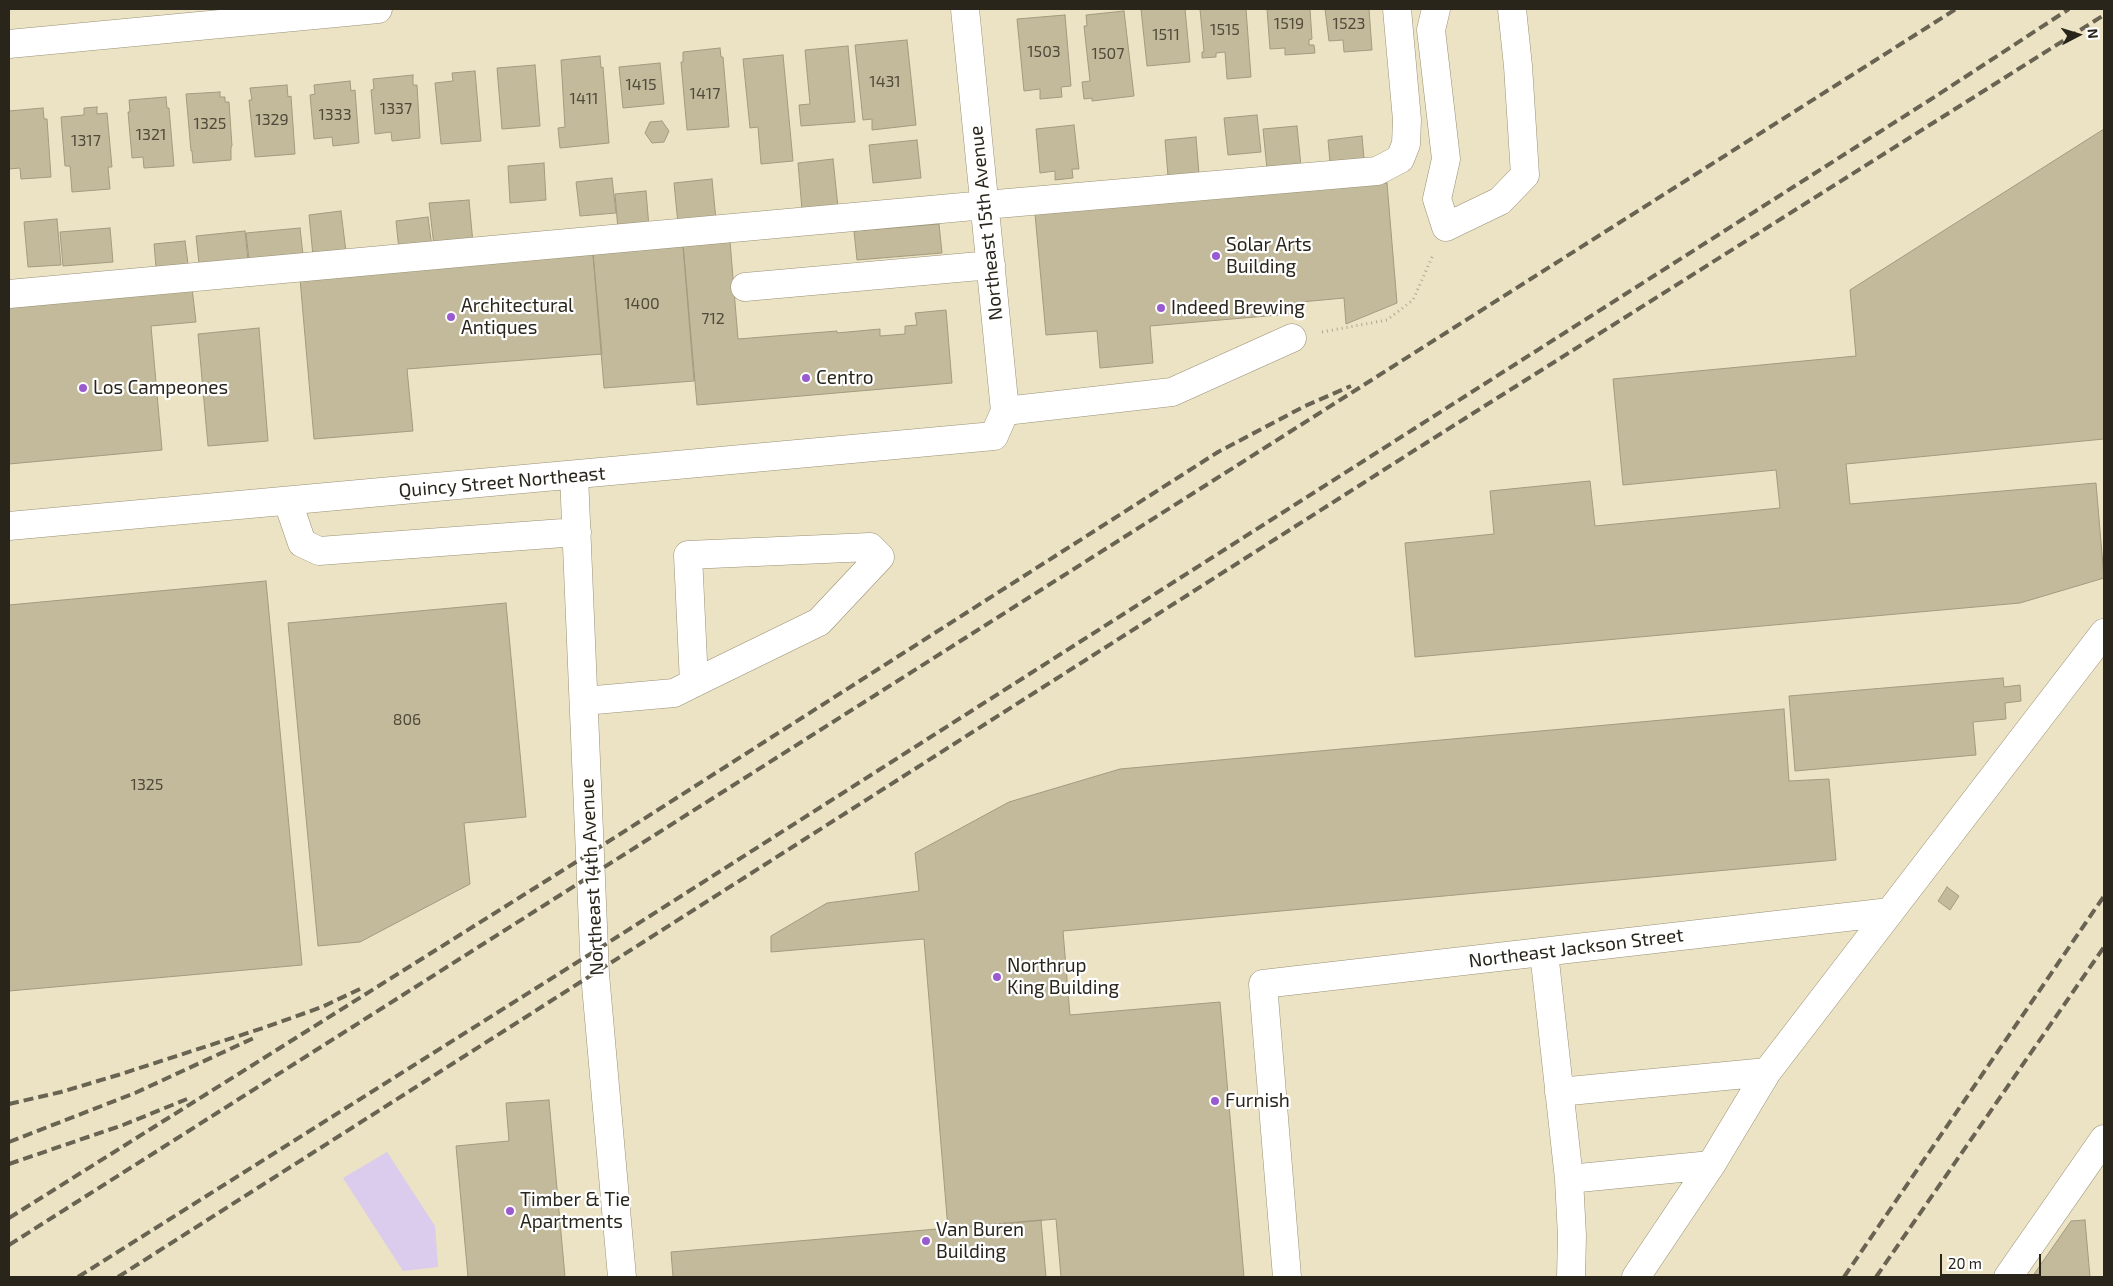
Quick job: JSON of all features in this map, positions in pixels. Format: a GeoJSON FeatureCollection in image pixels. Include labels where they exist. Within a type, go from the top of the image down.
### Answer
{"type":"FeatureCollection","features":[{"type":"Feature","properties":{"kind":"street"},"geometry":{"type":"LineString","coordinates":[[9,44],[378,9]]}},
{"type":"Feature","properties":{"kind":"street","name":"Northeast 15th Avenue"},"geometry":{"type":"LineString","coordinates":[[965,9],[991,265],[1000,424]]}},
{"type":"Feature","properties":{"kind":"street"},"geometry":{"type":"LineString","coordinates":[[9,294],[1377,171],[1400,159],[1406,144],[1407,120],[1397,9]]}},
{"type":"Feature","properties":{"kind":"street"},"geometry":{"type":"LineString","coordinates":[[1436,10],[1431,30],[1446,159],[1437,198],[1446,226],[1500,201],[1525,175],[1518,66],[1512,9]]}},
{"type":"Feature","properties":{"kind":"street"},"geometry":{"type":"LineString","coordinates":[[746,287],[991,265]]}},
{"type":"Feature","properties":{"kind":"street","name":"Quincy Street Northeast"},"geometry":{"type":"LineString","coordinates":[[9,526],[574,475],[1000,424],[1172,392],[1292,338]]}},
{"type":"Feature","properties":{"kind":"street","name":"Northeast 14th Avenue"},"geometry":{"type":"LineString","coordinates":[[574,475],[596,974],[622,1277]]}},
{"type":"Feature","properties":{"kind":"street"},"geometry":{"type":"LineString","coordinates":[[288,502],[302,543],[319,551],[576,532]]}},
{"type":"Feature","properties":{"kind":"street"},"geometry":{"type":"LineString","coordinates":[[584,701],[674,693],[819,622],[880,557],[870,547],[688,555],[694,683]]}},
{"type":"Feature","properties":{"kind":"street"},"geometry":{"type":"LineString","coordinates":[[1636,1277],[1711,1165],[1767,1072],[2104,633]]}},
{"type":"Feature","properties":{"kind":"street","name":"Northeast Jackson Street"},"geometry":{"type":"LineString","coordinates":[[1286,1277],[1263,984],[1890,912]]}},
{"type":"Feature","properties":{"kind":"street"},"geometry":{"type":"LineString","coordinates":[[1544,952],[1569,1179],[1571,1277]]}},
{"type":"Feature","properties":{"kind":"street"},"geometry":{"type":"LineString","coordinates":[[1559,1092],[1767,1072]]}},
{"type":"Feature","properties":{"kind":"street"},"geometry":{"type":"LineString","coordinates":[[2008,1277],[2104,1138]]}},
{"type":"Feature","properties":{"kind":"street"},"geometry":{"type":"LineString","coordinates":[[1569,1179],[1711,1165]]}},
{"type":"Feature","properties":{"kind":"path"},"geometry":{"type":"LineString","coordinates":[[1292,338],[1387,320],[1413,300],[1446,226]]}},
{"type":"Feature","properties":{"kind":"shaded area"},"geometry":{"type":"Polygon","coordinates":[[[387,1152],[435,1226],[438,1267],[403,1271],[343,1178],[387,1152]]]}},
{"type":"Feature","properties":{"kind":"building"},"geometry":{"type":"Polygon","coordinates":[[[1141,9],[1185,9],[1190,62],[1147,66],[1141,9]]]}},
{"type":"Feature","properties":{"kind":"building"},"geometry":{"type":"Polygon","coordinates":[[[1200,9],[1246,9],[1251,77],[1227,79],[1225,52],[1216,53],[1216,57],[1202,58],[1202,52],[1204,52],[1200,9]]]}},
{"type":"Feature","properties":{"kind":"building"},"geometry":{"type":"Polygon","coordinates":[[[1267,9],[1310,9],[1312,39],[1309,40],[1309,45],[1314,45],[1315,53],[1285,55],[1285,48],[1270,49],[1267,9]]]}},
{"type":"Feature","properties":{"kind":"building"},"geometry":{"type":"Polygon","coordinates":[[[1325,9],[1369,9],[1372,50],[1344,52],[1343,40],[1329,41],[1325,9]]]}},
{"type":"Feature","properties":{"kind":"building"},"geometry":{"type":"Polygon","coordinates":[[[1124,11],[1134,96],[1092,101],[1092,98],[1084,99],[1082,82],[1090,81],[1084,26],[1087,26],[1086,15],[1124,11]]]}},
{"type":"Feature","properties":{"kind":"building"},"geometry":{"type":"Polygon","coordinates":[[[1065,15],[1071,86],[1061,87],[1062,97],[1040,99],[1040,89],[1024,91],[1017,19],[1065,15]]]}},
{"type":"Feature","properties":{"kind":"building"},"geometry":{"type":"Polygon","coordinates":[[[907,40],[916,125],[872,130],[872,119],[863,120],[855,45],[907,40]]]}},
{"type":"Feature","properties":{"kind":"building"},"geometry":{"type":"Polygon","coordinates":[[[848,46],[855,122],[801,126],[799,105],[810,104],[805,50],[848,46]]]}},
{"type":"Feature","properties":{"kind":"building"},"geometry":{"type":"Polygon","coordinates":[[[720,48],[721,57],[723,57],[729,127],[687,130],[681,62],[683,62],[683,52],[720,48]]]}},
{"type":"Feature","properties":{"kind":"building"},"geometry":{"type":"Polygon","coordinates":[[[783,55],[793,161],[761,164],[758,127],[750,128],[743,59],[783,55]]]}},
{"type":"Feature","properties":{"kind":"building"},"geometry":{"type":"Polygon","coordinates":[[[600,56],[601,68],[603,67],[609,143],[560,148],[558,128],[565,127],[561,60],[600,56]]]}},
{"type":"Feature","properties":{"kind":"building"},"geometry":{"type":"Polygon","coordinates":[[[660,63],[664,104],[623,108],[619,67],[660,63]]]}},
{"type":"Feature","properties":{"kind":"building"},"geometry":{"type":"Polygon","coordinates":[[[535,65],[540,126],[502,129],[497,68],[535,65]]]}},
{"type":"Feature","properties":{"kind":"building"},"geometry":{"type":"Polygon","coordinates":[[[475,71],[481,141],[441,144],[435,83],[453,81],[452,73],[475,71]]]}},
{"type":"Feature","properties":{"kind":"building"},"geometry":{"type":"Polygon","coordinates":[[[413,75],[413,85],[417,85],[420,138],[392,141],[391,132],[375,134],[371,90],[374,89],[373,79],[413,75]]]}},
{"type":"Feature","properties":{"kind":"building"},"geometry":{"type":"Polygon","coordinates":[[[350,81],[351,91],[355,90],[359,143],[333,146],[332,137],[314,139],[310,95],[315,94],[314,85],[350,81]]]}},
{"type":"Feature","properties":{"kind":"building"},"geometry":{"type":"Polygon","coordinates":[[[287,85],[288,97],[291,96],[295,154],[255,157],[249,100],[252,100],[250,88],[287,85]]]}},
{"type":"Feature","properties":{"kind":"building"},"geometry":{"type":"Polygon","coordinates":[[[220,92],[220,97],[225,97],[225,102],[229,102],[231,160],[193,163],[186,94],[220,92]]]}},
{"type":"Feature","properties":{"kind":"building"},"geometry":{"type":"Polygon","coordinates":[[[166,97],[167,108],[169,108],[174,166],[144,168],[143,157],[132,158],[128,112],[130,112],[129,100],[166,97]]]}},
{"type":"Feature","properties":{"kind":"building"},"geometry":{"type":"Polygon","coordinates":[[[97,107],[97,114],[107,113],[112,167],[108,167],[110,189],[72,192],[70,166],[65,166],[61,117],[84,115],[84,108],[97,107]]]}},
{"type":"Feature","properties":{"kind":"building"},"geometry":{"type":"Polygon","coordinates":[[[43,108],[44,119],[47,119],[51,177],[21,179],[20,168],[9,169],[9,111],[43,108]]]}},
{"type":"Feature","properties":{"kind":"building"},"geometry":{"type":"Polygon","coordinates":[[[1257,115],[1261,152],[1228,155],[1224,118],[1257,115]]]}},
{"type":"Feature","properties":{"kind":"building"},"geometry":{"type":"Polygon","coordinates":[[[662,121],[669,131],[664,142],[652,143],[645,133],[650,122],[662,121]]]}},
{"type":"Feature","properties":{"kind":"building"},"geometry":{"type":"Polygon","coordinates":[[[1074,125],[1079,169],[1072,169],[1073,178],[1055,180],[1055,171],[1040,173],[1036,129],[1074,125]]]}},
{"type":"Feature","properties":{"kind":"building"},"geometry":{"type":"Polygon","coordinates":[[[1297,126],[1301,166],[1267,169],[1263,129],[1297,126]]]}},
{"type":"Feature","properties":{"kind":"building"},"geometry":{"type":"Polygon","coordinates":[[[2104,129],[2104,439],[1846,464],[1850,504],[2096,483],[2104,578],[2020,603],[1415,657],[1405,543],[1494,534],[1490,491],[1590,481],[1595,526],[1780,508],[1776,470],[1623,485],[1613,379],[1856,356],[1850,290],[2104,129]]]}},
{"type":"Feature","properties":{"kind":"building"},"geometry":{"type":"Polygon","coordinates":[[[1362,136],[1364,159],[1330,162],[1328,140],[1362,136]]]}},
{"type":"Feature","properties":{"kind":"building"},"geometry":{"type":"Polygon","coordinates":[[[1196,137],[1199,174],[1168,176],[1165,140],[1196,137]]]}},
{"type":"Feature","properties":{"kind":"building"},"geometry":{"type":"Polygon","coordinates":[[[917,140],[921,178],[873,183],[869,145],[917,140]]]}},
{"type":"Feature","properties":{"kind":"building"},"geometry":{"type":"Polygon","coordinates":[[[833,159],[838,207],[802,210],[798,163],[833,159]]]}},
{"type":"Feature","properties":{"kind":"building"},"geometry":{"type":"Polygon","coordinates":[[[544,163],[546,200],[510,203],[508,166],[544,163]]]}},
{"type":"Feature","properties":{"kind":"building"},"geometry":{"type":"Polygon","coordinates":[[[612,178],[616,213],[580,216],[576,182],[612,178]]]}},
{"type":"Feature","properties":{"kind":"building"},"geometry":{"type":"Polygon","coordinates":[[[712,179],[716,220],[678,224],[674,183],[712,179]]]}},
{"type":"Feature","properties":{"kind":"building","name":"Solar Arts Building"},"geometry":{"type":"Polygon","coordinates":[[[1387,183],[1397,303],[1346,324],[1344,298],[1301,302],[1302,313],[1150,326],[1153,363],[1100,368],[1097,331],[1046,335],[1035,214],[1387,183]]]}},
{"type":"Feature","properties":{"kind":"building"},"geometry":{"type":"Polygon","coordinates":[[[646,191],[649,227],[618,230],[615,194],[646,191]]]}},
{"type":"Feature","properties":{"kind":"building"},"geometry":{"type":"Polygon","coordinates":[[[469,200],[473,243],[434,246],[429,203],[469,200]]]}},
{"type":"Feature","properties":{"kind":"building"},"geometry":{"type":"Polygon","coordinates":[[[341,211],[346,252],[313,256],[309,215],[341,211]]]}},
{"type":"Feature","properties":{"kind":"building"},"geometry":{"type":"Polygon","coordinates":[[[428,217],[432,247],[399,250],[396,221],[428,217]]]}},
{"type":"Feature","properties":{"kind":"building"},"geometry":{"type":"Polygon","coordinates":[[[57,219],[61,265],[28,267],[24,222],[57,219]]]}},
{"type":"Feature","properties":{"kind":"building"},"geometry":{"type":"Polygon","coordinates":[[[939,224],[942,253],[857,260],[854,231],[939,224]]]}},
{"type":"Feature","properties":{"kind":"building"},"geometry":{"type":"Polygon","coordinates":[[[110,228],[113,262],[63,266],[60,232],[110,228]]]}},
{"type":"Feature","properties":{"kind":"building"},"geometry":{"type":"Polygon","coordinates":[[[300,228],[303,255],[249,260],[246,233],[300,228]]]}},
{"type":"Feature","properties":{"kind":"building"},"geometry":{"type":"Polygon","coordinates":[[[245,231],[248,260],[199,264],[196,236],[245,231]]]}},
{"type":"Feature","properties":{"kind":"building"},"geometry":{"type":"Polygon","coordinates":[[[185,241],[188,264],[156,267],[154,244],[185,241]]]}},
{"type":"Feature","properties":{"kind":"building"},"geometry":{"type":"Polygon","coordinates":[[[730,241],[738,339],[880,329],[880,336],[905,334],[905,326],[917,325],[915,313],[946,310],[952,383],[697,405],[683,245],[730,241]]]}},
{"type":"Feature","properties":{"kind":"building"},"geometry":{"type":"Polygon","coordinates":[[[683,245],[694,381],[604,388],[593,254],[683,245]]]}},
{"type":"Feature","properties":{"kind":"building","name":"Architectural Antiques"},"geometry":{"type":"Polygon","coordinates":[[[593,254],[602,354],[407,369],[413,431],[314,439],[300,279],[593,254]]]}},
{"type":"Feature","properties":{"kind":"building","name":"Los Campeones"},"geometry":{"type":"Polygon","coordinates":[[[192,288],[196,322],[151,326],[162,450],[9,464],[9,305],[192,288]]]}},
{"type":"Feature","properties":{"kind":"building"},"geometry":{"type":"Polygon","coordinates":[[[259,328],[268,441],[208,446],[198,334],[259,328]]]}},
{"type":"Feature","properties":{"kind":"building"},"geometry":{"type":"Polygon","coordinates":[[[266,581],[302,965],[9,991],[9,605],[266,581]]]}},
{"type":"Feature","properties":{"kind":"building"},"geometry":{"type":"Polygon","coordinates":[[[506,603],[526,817],[464,823],[470,884],[360,942],[318,946],[288,623],[506,603]]]}},
{"type":"Feature","properties":{"kind":"building"},"geometry":{"type":"Polygon","coordinates":[[[2003,678],[2004,687],[2020,685],[2021,701],[2005,703],[2006,719],[1973,722],[1976,755],[1795,771],[1789,696],[2003,678]]]}},
{"type":"Feature","properties":{"kind":"building","name":"Northrup King Building"},"geometry":{"type":"Polygon","coordinates":[[[1784,709],[1789,781],[1829,779],[1836,860],[1063,931],[1070,1015],[1220,1002],[1244,1277],[1061,1277],[1056,1219],[948,1229],[924,939],[771,952],[771,936],[827,903],[919,891],[915,853],[1009,802],[1120,769],[1784,709]]]}},
{"type":"Feature","properties":{"kind":"building"},"geometry":{"type":"Polygon","coordinates":[[[1947,887],[1959,896],[1950,910],[1938,901],[1947,887]]]}},
{"type":"Feature","properties":{"kind":"building","name":"Timber & Tie Apartments"},"geometry":{"type":"Polygon","coordinates":[[[549,1100],[565,1277],[468,1277],[456,1146],[509,1141],[506,1103],[549,1100]]]}},
{"type":"Feature","properties":{"kind":"building","name":"Van Buren Building"},"geometry":{"type":"Polygon","coordinates":[[[1041,1220],[1046,1277],[673,1277],[671,1252],[1041,1220]]]}},
{"type":"Feature","properties":{"kind":"building"},"geometry":{"type":"Polygon","coordinates":[[[2085,1220],[2090,1277],[2032,1277],[2071,1221],[2085,1220]]]}},
{"type":"Feature","properties":{"kind":"railway"},"geometry":{"type":"LineString","coordinates":[[9,1245],[1956,9]]}},
{"type":"Feature","properties":{"kind":"railway"},"geometry":{"type":"LineString","coordinates":[[78,1277],[595,951],[1936,96],[2069,9]]}},
{"type":"Feature","properties":{"kind":"railway"},"geometry":{"type":"LineString","coordinates":[[118,1277],[1426,443],[2104,15]]}},
{"type":"Feature","properties":{"kind":"railway"},"geometry":{"type":"LineString","coordinates":[[9,1218],[592,852],[1218,452],[1305,406],[1351,386]]}},
{"type":"Feature","properties":{"kind":"railway"},"geometry":{"type":"LineString","coordinates":[[1844,1277],[2104,896]]}},
{"type":"Feature","properties":{"kind":"railway"},"geometry":{"type":"LineString","coordinates":[[1876,1277],[2104,947]]}},
{"type":"Feature","properties":{"kind":"railway"},"geometry":{"type":"LineString","coordinates":[[9,1104],[61,1092],[118,1075],[263,1028],[322,1007],[362,988]]}},
{"type":"Feature","properties":{"kind":"railway"},"geometry":{"type":"LineString","coordinates":[[9,1142],[135,1093],[256,1037]]}},
{"type":"Feature","properties":{"kind":"railway"},"geometry":{"type":"LineString","coordinates":[[9,1164],[123,1125],[187,1099]]}},
{"type":"Feature","properties":{"kind":"place","name":"Solar Arts Building"},"geometry":{"type":"Point","coordinates":[1216,256]}},
{"type":"Feature","properties":{"kind":"place","name":"Indeed Brewing"},"geometry":{"type":"Point","coordinates":[1161,308]}},
{"type":"Feature","properties":{"kind":"place","name":"Architectural Antiques"},"geometry":{"type":"Point","coordinates":[451,317]}},
{"type":"Feature","properties":{"kind":"place","name":"Centro"},"geometry":{"type":"Point","coordinates":[806,378]}},
{"type":"Feature","properties":{"kind":"place","name":"Los Campeones"},"geometry":{"type":"Point","coordinates":[83,388]}},
{"type":"Feature","properties":{"kind":"place","name":"Northrup King Building"},"geometry":{"type":"Point","coordinates":[997,977]}},
{"type":"Feature","properties":{"kind":"place","name":"Furnish"},"geometry":{"type":"Point","coordinates":[1215,1101]}},
{"type":"Feature","properties":{"kind":"place","name":"Timber & Tie Apartments"},"geometry":{"type":"Point","coordinates":[510,1211]}},
{"type":"Feature","properties":{"kind":"place","name":"Van Buren Building"},"geometry":{"type":"Point","coordinates":[926,1241]}}]}
